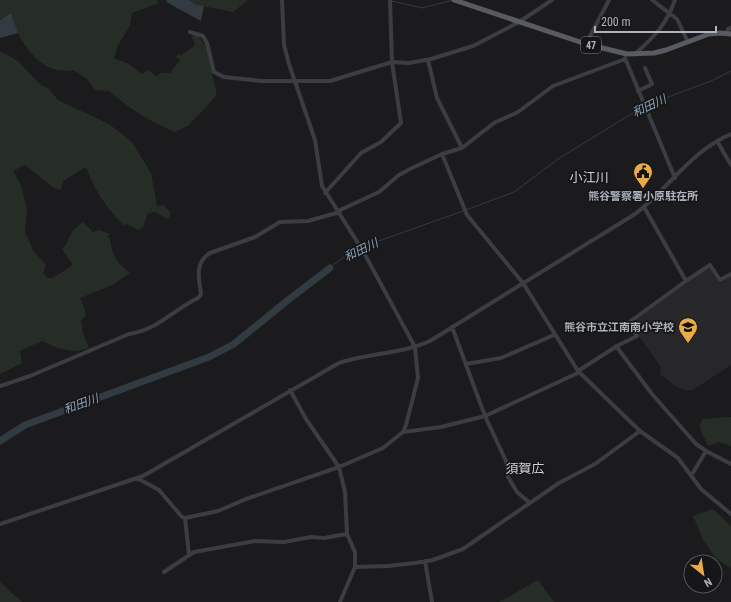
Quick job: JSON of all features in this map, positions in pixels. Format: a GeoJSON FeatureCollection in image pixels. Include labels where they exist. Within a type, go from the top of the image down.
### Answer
{"type":"FeatureCollection","features":[{"type":"Feature","properties":{"kind":"main road","name":"47"},"geometry":{"type":"LineString","coordinates":[[454,0],[626,56],[666,50],[709,34],[729,34]]}},
{"type":"Feature","properties":{"kind":"street"},"geometry":{"type":"LineString","coordinates":[[137,478],[159,490],[182,517],[185,518],[218,511],[246,499],[339,467],[383,448],[403,432],[406,425],[418,378],[415,347],[363,251],[339,211],[325,193],[319,179],[315,140],[284,45],[282,0]]}},
{"type":"Feature","properties":{"kind":"street"},"geometry":{"type":"LineString","coordinates":[[325,193],[364,150],[381,142],[401,123],[392,62],[390,0]]}},
{"type":"Feature","properties":{"kind":"street"},"geometry":{"type":"LineString","coordinates":[[190,32],[203,36],[207,43],[214,72],[218,74],[236,79],[296,82],[330,81],[392,62],[409,63],[428,60],[477,45],[520,22],[552,0]]}},
{"type":"Feature","properties":{"kind":"street"},"geometry":{"type":"LineString","coordinates":[[586,44],[609,0]]}},
{"type":"Feature","properties":{"kind":"street"},"geometry":{"type":"LineString","coordinates":[[652,0],[670,12],[682,26],[688,42]]}},
{"type":"Feature","properties":{"kind":"street"},"geometry":{"type":"LineString","coordinates":[[635,54],[658,32],[670,12],[675,0]]}},
{"type":"Feature","properties":{"kind":"street"},"geometry":{"type":"LineString","coordinates":[[729,34],[728,29],[731,28]]}},
{"type":"Feature","properties":{"kind":"street"},"geometry":{"type":"LineString","coordinates":[[0,386],[30,376],[129,334],[138,333],[155,327],[198,298],[201,294],[199,264],[203,257],[210,253],[255,237],[280,222],[308,221],[339,211],[379,192],[399,175],[442,154],[462,148],[494,123],[518,112],[553,86],[626,56],[638,91],[675,178]]}},
{"type":"Feature","properties":{"kind":"street"},"geometry":{"type":"LineString","coordinates":[[428,60],[437,98],[462,148]]}},
{"type":"Feature","properties":{"kind":"street"},"geometry":{"type":"LineString","coordinates":[[638,91],[652,84],[645,68]]}},
{"type":"Feature","properties":{"kind":"street"},"geometry":{"type":"LineString","coordinates":[[0,524],[137,478],[157,468],[327,369],[351,359],[415,347],[452,327],[523,284],[644,207],[704,149],[717,140],[731,134]]}},
{"type":"Feature","properties":{"kind":"street"},"geometry":{"type":"LineString","coordinates":[[717,140],[731,164]]}},
{"type":"Feature","properties":{"kind":"street"},"geometry":{"type":"LineString","coordinates":[[442,154],[465,211],[523,284],[554,335],[579,371],[640,431],[678,458],[701,489],[731,514]]}},
{"type":"Feature","properties":{"kind":"street"},"geometry":{"type":"LineString","coordinates":[[644,207],[686,281]]}},
{"type":"Feature","properties":{"kind":"street"},"geometry":{"type":"LineString","coordinates":[[403,432],[441,427],[485,416],[579,371],[616,346],[637,336],[628,323],[710,265],[720,280],[731,274]]}},
{"type":"Feature","properties":{"kind":"street"},"geometry":{"type":"LineString","coordinates":[[452,327],[485,416],[506,461],[508,477],[517,492],[530,503]]}},
{"type":"Feature","properties":{"kind":"street"},"geometry":{"type":"LineString","coordinates":[[466,364],[501,358],[554,335]]}},
{"type":"Feature","properties":{"kind":"street"},"geometry":{"type":"LineString","coordinates":[[616,346],[652,394],[696,444],[731,464]]}},
{"type":"Feature","properties":{"kind":"street"},"geometry":{"type":"LineString","coordinates":[[290,390],[306,419],[339,467],[345,492],[347,534],[355,552],[355,566],[340,602]]}},
{"type":"Feature","properties":{"kind":"street"},"geometry":{"type":"LineString","coordinates":[[355,566],[388,566],[425,561],[463,549],[476,542],[559,483],[582,472],[640,431]]}},
{"type":"Feature","properties":{"kind":"street"},"geometry":{"type":"LineString","coordinates":[[692,476],[706,451]]}},
{"type":"Feature","properties":{"kind":"street"},"geometry":{"type":"LineString","coordinates":[[185,518],[189,555]]}},
{"type":"Feature","properties":{"kind":"street"},"geometry":{"type":"LineString","coordinates":[[164,572],[194,552],[255,541],[284,542],[311,536],[324,538],[347,534]]}},
{"type":"Feature","properties":{"kind":"street"},"geometry":{"type":"LineString","coordinates":[[425,561],[432,602]]}},
{"type":"Feature","properties":{"kind":"shaded area"},"geometry":{"type":"Polygon","coordinates":[[[0,0],[157,0],[159,3],[132,13],[130,25],[116,49],[116,54],[113,58],[129,64],[142,74],[149,70],[156,76],[161,73],[170,73],[180,60],[176,57],[178,54],[182,55],[195,45],[192,37],[193,35],[197,35],[212,54],[212,75],[216,89],[216,96],[188,126],[175,132],[157,124],[124,103],[109,91],[95,90],[87,79],[73,70],[64,71],[55,69],[40,62],[28,49],[18,34],[11,13],[0,20],[0,0]]]}},
{"type":"Feature","properties":{"kind":"shaded area"},"geometry":{"type":"Polygon","coordinates":[[[166,0],[189,0],[197,5],[204,6],[201,21],[168,3],[166,0]]]}},
{"type":"Feature","properties":{"kind":"shaded area"},"geometry":{"type":"Polygon","coordinates":[[[189,0],[248,0],[233,12],[197,5],[189,0]]]}},
{"type":"Feature","properties":{"kind":"shaded area"},"geometry":{"type":"Polygon","coordinates":[[[11,13],[18,33],[0,38],[0,20],[11,13]]]}},
{"type":"Feature","properties":{"kind":"shaded area"},"geometry":{"type":"Polygon","coordinates":[[[0,51],[18,61],[41,85],[48,88],[58,100],[109,124],[132,142],[151,173],[157,206],[163,205],[171,213],[168,219],[155,212],[148,213],[143,227],[138,230],[127,224],[123,225],[111,211],[97,192],[86,167],[63,181],[61,190],[54,188],[25,165],[13,171],[21,185],[27,208],[25,232],[33,250],[46,265],[43,273],[48,278],[53,278],[73,265],[62,249],[74,230],[83,222],[93,232],[99,230],[110,234],[108,236],[115,258],[130,273],[112,285],[80,298],[85,310],[85,316],[81,320],[83,333],[89,348],[71,351],[42,341],[20,351],[22,363],[0,374],[0,51]]]}},
{"type":"Feature","properties":{"kind":"shaded area","name":"熊谷市立江南南小学校"},"geometry":{"type":"Polygon","coordinates":[[[708,268],[711,269],[720,283],[731,276],[731,365],[693,390],[685,390],[675,386],[660,374],[661,367],[630,323],[708,268]]]}},
{"type":"Feature","properties":{"kind":"shaded area"},"geometry":{"type":"Polygon","coordinates":[[[731,417],[731,446],[719,442],[708,446],[699,426],[703,419],[731,417]]]}},
{"type":"Feature","properties":{"kind":"shaded area"},"geometry":{"type":"Polygon","coordinates":[[[713,509],[731,526],[731,568],[723,563],[723,554],[712,554],[703,539],[693,516],[713,509]]]}},
{"type":"Feature","properties":{"kind":"shaded area"},"geometry":{"type":"Polygon","coordinates":[[[538,580],[554,602],[499,602],[538,580]]]}},
{"type":"Feature","properties":{"kind":"shaded area"},"geometry":{"type":"Polygon","coordinates":[[[0,582],[22,602],[0,602],[0,582]]]}},
{"type":"Feature","properties":{"kind":"waterway"},"geometry":{"type":"LineString","coordinates":[[392,1],[422,8],[453,0]]}},
{"type":"Feature","properties":{"kind":"waterway","name":"和田川"},"geometry":{"type":"LineString","coordinates":[[647,105],[711,81],[731,71]]}},
{"type":"Feature","properties":{"kind":"waterway","name":"和田川"},"geometry":{"type":"LineString","coordinates":[[466,210],[514,192],[558,159],[644,106]]}},
{"type":"Feature","properties":{"kind":"waterway","name":"和田川"},"geometry":{"type":"LineString","coordinates":[[362,247],[463,211]]}},
{"type":"Feature","properties":{"kind":"waterway","name":"和田川"},"geometry":{"type":"LineString","coordinates":[[330,268],[346,255],[360,248]]}},
{"type":"Feature","properties":{"kind":"waterway","name":"和田川"},"geometry":{"type":"LineString","coordinates":[[0,441],[25,425],[209,357],[234,344],[330,268]]}},
{"type":"Feature","properties":{"kind":"place","name":"熊谷警察署小原駐在所"},"geometry":{"type":"Point","coordinates":[643,189]}},
{"type":"Feature","properties":{"kind":"place","name":"熊谷市立江南南小学校"},"geometry":{"type":"Point","coordinates":[688,344]}},
{"type":"Feature","properties":{"kind":"district","name":"小江川"},"geometry":{"type":"Point","coordinates":[589,177]}},
{"type":"Feature","properties":{"kind":"district","name":"須賀広"},"geometry":{"type":"Point","coordinates":[525,468]}}]}
